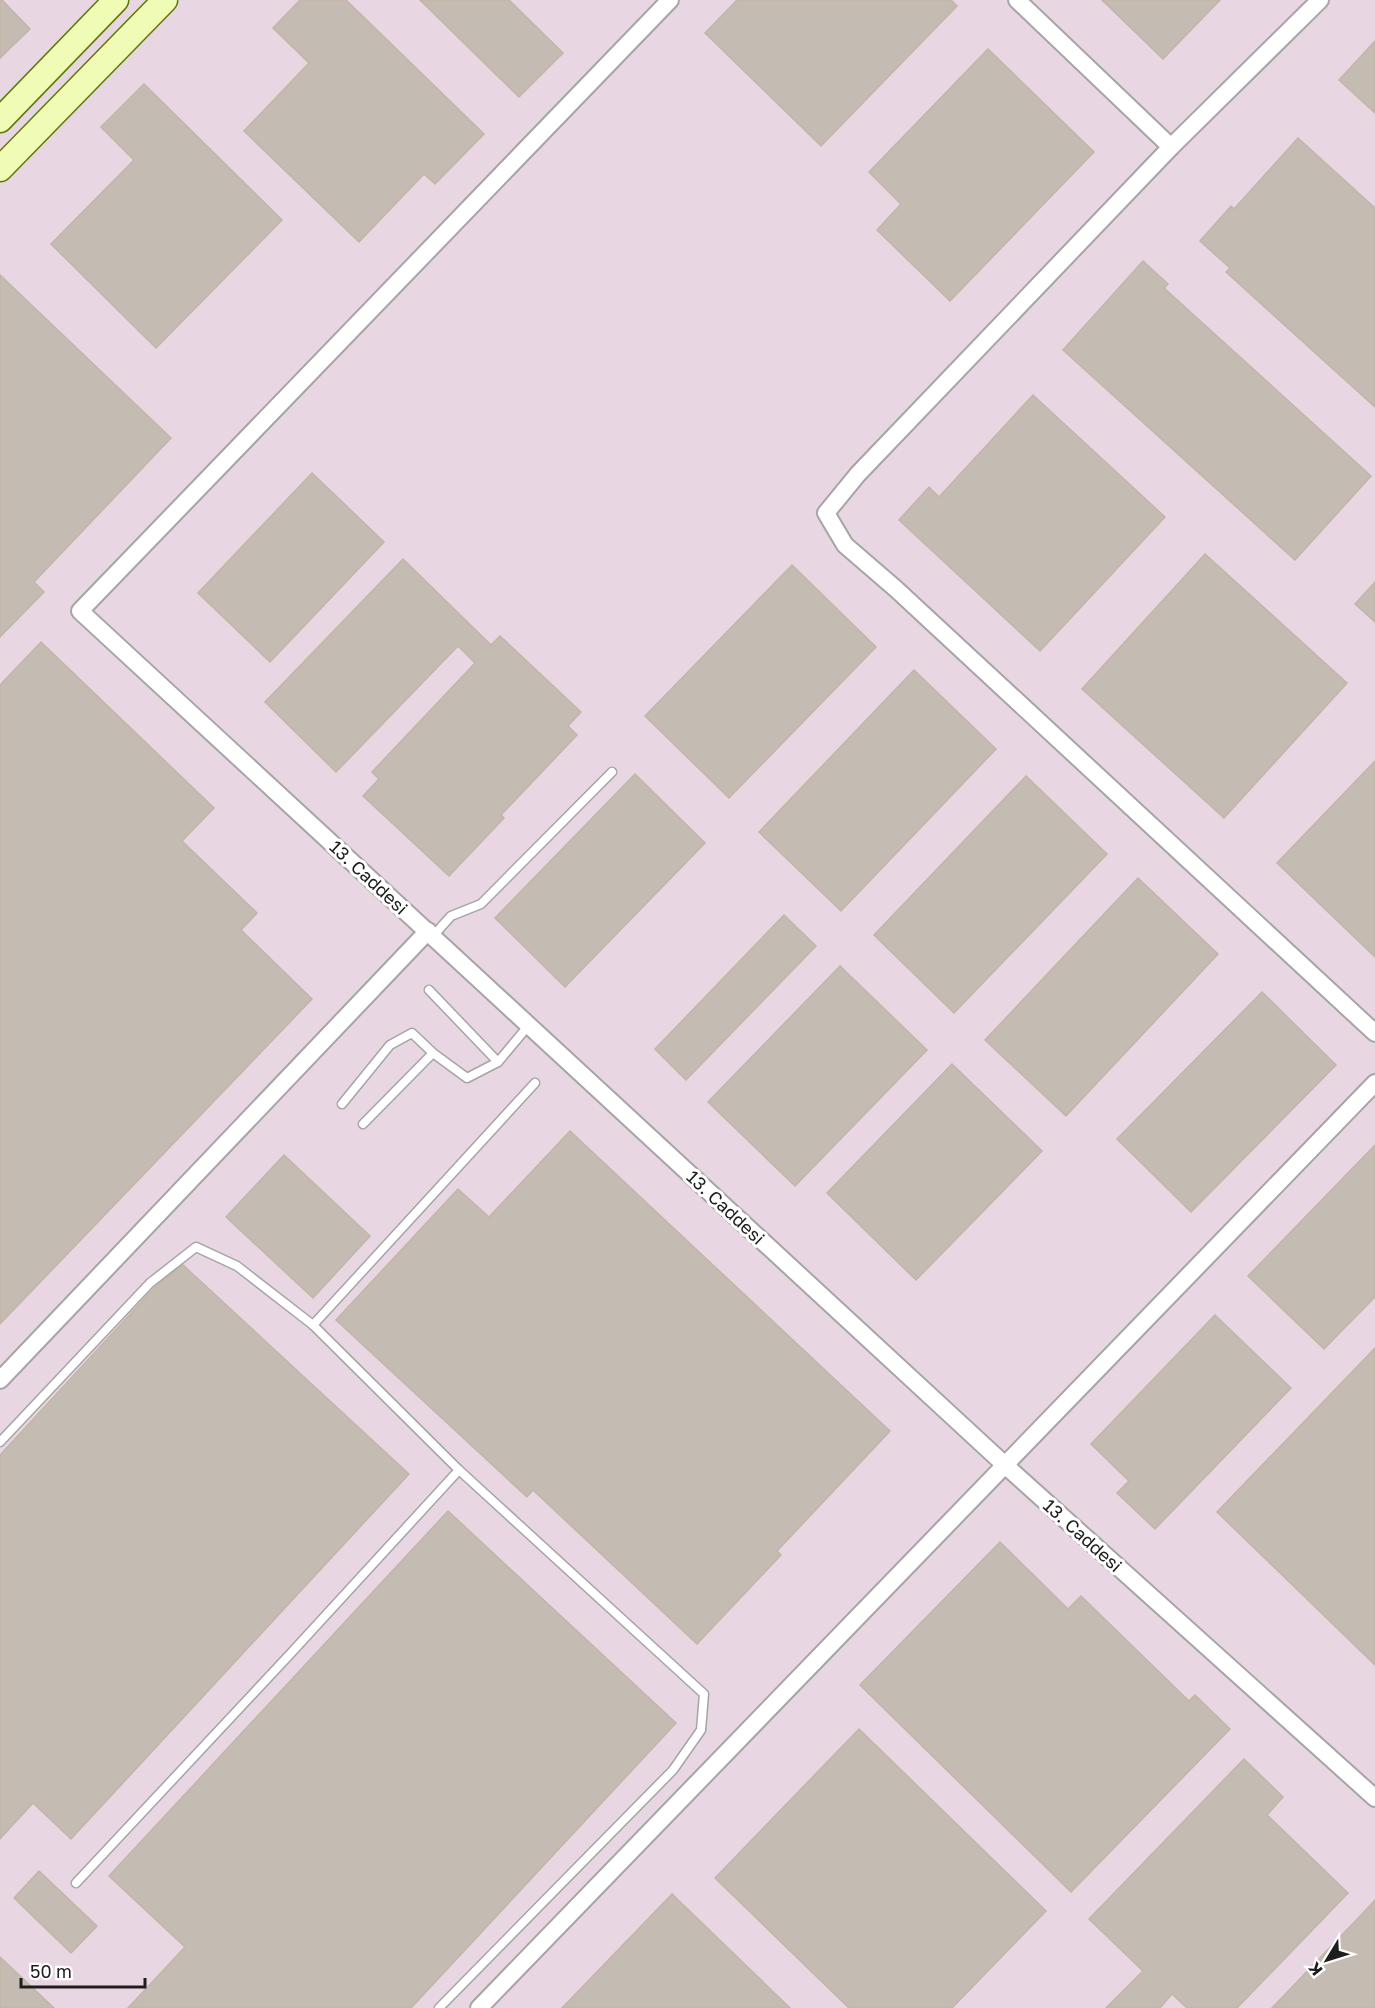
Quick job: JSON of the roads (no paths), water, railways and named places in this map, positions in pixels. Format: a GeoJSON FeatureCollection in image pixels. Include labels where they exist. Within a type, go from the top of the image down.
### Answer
{"type":"FeatureCollection","features":[{"type":"Feature","properties":{"kind":"street"},"geometry":{"type":"LineString","coordinates":[[0,120],[116,0]]}},
{"type":"Feature","properties":{"kind":"street"},"geometry":{"type":"LineString","coordinates":[[0,170],[165,0]]}},
{"type":"Feature","properties":{"kind":"street","name":"13. Caddesi"},"geometry":{"type":"LineString","coordinates":[[670,0],[80,611],[1006,1466],[1375,1798]]}},
{"type":"Feature","properties":{"kind":"street"},"geometry":{"type":"LineString","coordinates":[[1017,0],[1171,147]]}},
{"type":"Feature","properties":{"kind":"street"},"geometry":{"type":"LineString","coordinates":[[1320,0],[1171,147],[858,474],[826,513],[845,545],[896,589],[1375,1034]]}},
{"type":"Feature","properties":{"kind":"street"},"geometry":{"type":"LineString","coordinates":[[0,1380],[430,933]]}},
{"type":"Feature","properties":{"kind":"street"},"geometry":{"type":"LineString","coordinates":[[479,2008],[1375,1083]]}},
{"type":"Feature","properties":{"kind":"lane"},"geometry":{"type":"LineString","coordinates":[[430,933],[452,916],[481,904],[612,772]]}},
{"type":"Feature","properties":{"kind":"lane"},"geometry":{"type":"LineString","coordinates":[[429,990],[498,1062]]}},
{"type":"Feature","properties":{"kind":"lane"},"geometry":{"type":"LineString","coordinates":[[342,1104],[390,1045],[412,1033],[433,1053],[467,1078],[498,1062],[530,1025]]}},
{"type":"Feature","properties":{"kind":"lane"},"geometry":{"type":"LineString","coordinates":[[363,1124],[433,1053]]}},
{"type":"Feature","properties":{"kind":"lane"},"geometry":{"type":"LineString","coordinates":[[313,1325],[535,1083]]}},
{"type":"Feature","properties":{"kind":"lane"},"geometry":{"type":"LineString","coordinates":[[0,1442],[150,1283],[196,1247],[237,1266],[313,1325],[459,1470],[704,1694],[701,1730],[673,1770],[439,2008]]}},
{"type":"Feature","properties":{"kind":"lane"},"geometry":{"type":"LineString","coordinates":[[76,1882],[459,1470]]}}]}
